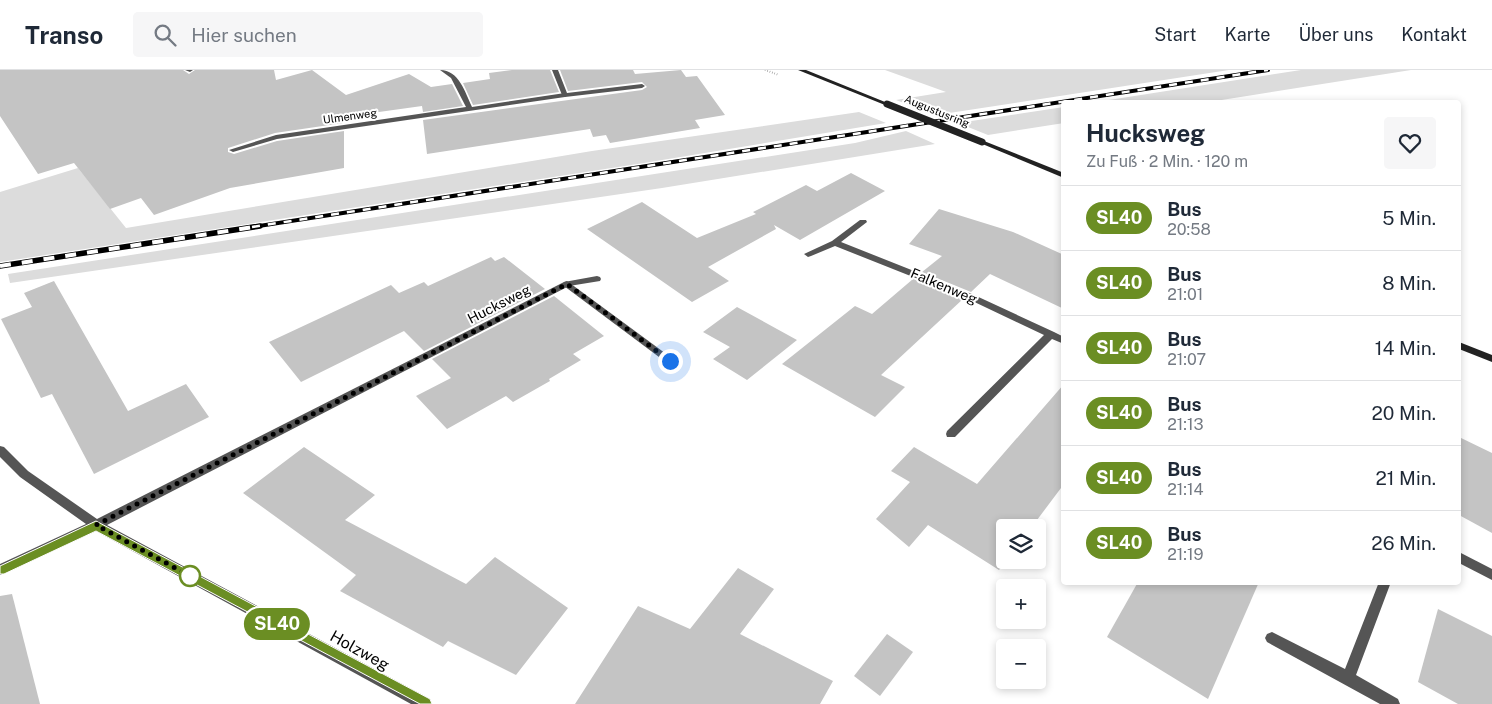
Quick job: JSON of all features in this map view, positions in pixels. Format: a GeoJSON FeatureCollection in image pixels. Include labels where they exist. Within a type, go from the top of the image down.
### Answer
{"type":"FeatureCollection","features":[{"type":"Feature","properties":{"kind":"main road","name":"Augustusring"},"geometry":{"type":"LineString","coordinates":[[801,70],[1061,175]]}},
{"type":"Feature","properties":{"kind":"main road"},"geometry":{"type":"LineString","coordinates":[[1461,346],[1492,359]]}},
{"type":"Feature","properties":{"kind":"street"},"geometry":{"type":"LineString","coordinates":[[443,70],[454,77],[470,109]]}},
{"type":"Feature","properties":{"kind":"street"},"geometry":{"type":"LineString","coordinates":[[555,70],[566,95]]}},
{"type":"Feature","properties":{"kind":"street","name":"Ulmenweg"},"geometry":{"type":"LineString","coordinates":[[233,150],[276,137],[566,95],[642,86]]}},
{"type":"Feature","properties":{"kind":"street"},"geometry":{"type":"LineString","coordinates":[[808,254],[835,243],[863,222]]}},
{"type":"Feature","properties":{"kind":"street","name":"Falkenweg"},"geometry":{"type":"LineString","coordinates":[[835,243],[969,296],[1061,339]]}},
{"type":"Feature","properties":{"kind":"street","name":"Hucksweg"},"geometry":{"type":"LineString","coordinates":[[0,570],[96,525],[567,284],[597,278]]}},
{"type":"Feature","properties":{"kind":"street"},"geometry":{"type":"LineString","coordinates":[[567,284],[670,361]]}},
{"type":"Feature","properties":{"kind":"street"},"geometry":{"type":"LineString","coordinates":[[951,434],[1051,334]]}},
{"type":"Feature","properties":{"kind":"street","name":"Holzweg"},"geometry":{"type":"LineString","coordinates":[[0,450],[24,474],[96,525],[425,704]]}},
{"type":"Feature","properties":{"kind":"street"},"geometry":{"type":"LineString","coordinates":[[1461,558],[1492,575]]}},
{"type":"Feature","properties":{"kind":"street"},"geometry":{"type":"LineString","coordinates":[[1348,678],[1384,585]]}},
{"type":"Feature","properties":{"kind":"street"},"geometry":{"type":"LineString","coordinates":[[1272,638],[1348,678],[1392,704]]}},
{"type":"Feature","properties":{"kind":"shaded area"},"geometry":{"type":"Polygon","coordinates":[[[885,70],[1229,70],[936,115],[896,100],[946,92],[885,70]]]}},
{"type":"Feature","properties":{"kind":"shaded area"},"geometry":{"type":"Polygon","coordinates":[[[1301,70],[1411,70],[1222,100],[1109,100],[1301,70]]]}},
{"type":"Feature","properties":{"kind":"shaded area"},"geometry":{"type":"Polygon","coordinates":[[[1061,107],[1061,123],[988,135],[958,123],[1061,107]]]}},
{"type":"Feature","properties":{"kind":"shaded area"},"geometry":{"type":"Polygon","coordinates":[[[859,112],[886,123],[644,163],[0,262],[0,192],[78,168],[126,228],[592,151],[859,112]]]}},
{"type":"Feature","properties":{"kind":"shaded area"},"geometry":{"type":"Polygon","coordinates":[[[906,131],[935,144],[662,188],[10,283],[8,274],[855,143],[906,131]]]}},
{"type":"Feature","properties":{"kind":"building"},"geometry":{"type":"Polygon","coordinates":[[[0,70],[183,70],[189,74],[195,70],[274,70],[276,80],[312,70],[346,95],[409,74],[431,87],[452,84],[463,106],[423,112],[422,106],[343,117],[343,123],[275,133],[228,148],[228,152],[234,154],[277,141],[344,131],[344,168],[230,188],[154,215],[141,198],[110,209],[74,163],[38,174],[0,116],[0,70]]]}},
{"type":"Feature","properties":{"kind":"building"},"geometry":{"type":"Polygon","coordinates":[[[512,70],[550,70],[559,92],[473,105],[463,83],[490,79],[489,73],[512,70]]]}},
{"type":"Feature","properties":{"kind":"building"},"geometry":{"type":"Polygon","coordinates":[[[560,70],[633,70],[635,74],[681,70],[686,77],[697,76],[725,115],[695,120],[700,128],[610,143],[606,135],[593,137],[590,129],[427,154],[423,120],[642,90],[647,87],[642,82],[568,91],[560,70]]]}},
{"type":"Feature","properties":{"kind":"building"},"geometry":{"type":"Polygon","coordinates":[[[851,173],[885,191],[800,240],[774,225],[776,229],[708,267],[729,281],[692,302],[587,229],[642,202],[697,238],[756,214],[753,212],[806,185],[817,191],[851,173]]]}},
{"type":"Feature","properties":{"kind":"building"},"geometry":{"type":"Polygon","coordinates":[[[939,209],[1013,232],[1061,254],[1061,308],[990,274],[971,292],[922,272],[942,256],[909,244],[939,209]]]}},
{"type":"Feature","properties":{"kind":"building"},"geometry":{"type":"Polygon","coordinates":[[[491,257],[495,261],[504,257],[545,289],[424,351],[404,331],[301,382],[269,342],[391,285],[399,293],[424,282],[428,286],[491,257]]]}},
{"type":"Feature","properties":{"kind":"building"},"geometry":{"type":"Polygon","coordinates":[[[913,279],[963,299],[881,375],[905,387],[875,417],[782,364],[855,306],[872,314],[913,279]]]}},
{"type":"Feature","properties":{"kind":"building"},"geometry":{"type":"Polygon","coordinates":[[[54,281],[128,411],[186,384],[209,417],[94,474],[52,394],[41,398],[1,319],[32,307],[24,293],[54,281]]]}},
{"type":"Feature","properties":{"kind":"building"},"geometry":{"type":"Polygon","coordinates":[[[554,296],[604,336],[573,354],[581,360],[549,379],[550,381],[513,402],[506,396],[447,429],[416,396],[451,378],[432,359],[554,296]]]}},
{"type":"Feature","properties":{"kind":"building"},"geometry":{"type":"Polygon","coordinates":[[[737,307],[797,340],[747,380],[713,359],[730,347],[703,332],[737,307]]]}},
{"type":"Feature","properties":{"kind":"building"},"geometry":{"type":"Polygon","coordinates":[[[1061,387],[1061,488],[1038,519],[996,519],[996,568],[928,525],[909,547],[876,519],[910,482],[891,471],[914,447],[977,484],[1061,387]]]}},
{"type":"Feature","properties":{"kind":"building"},"geometry":{"type":"Polygon","coordinates":[[[1461,438],[1492,453],[1492,533],[1461,516],[1461,438]]]}},
{"type":"Feature","properties":{"kind":"building"},"geometry":{"type":"Polygon","coordinates":[[[304,447],[375,495],[345,520],[466,584],[495,557],[568,608],[516,675],[448,641],[443,647],[340,591],[356,575],[243,493],[304,447]]]}},
{"type":"Feature","properties":{"kind":"building"},"geometry":{"type":"Polygon","coordinates":[[[738,568],[774,589],[740,634],[833,681],[820,704],[575,704],[638,606],[690,629],[738,568]]]}},
{"type":"Feature","properties":{"kind":"building"},"geometry":{"type":"Polygon","coordinates":[[[1136,585],[1258,585],[1208,699],[1107,637],[1136,585]]]}},
{"type":"Feature","properties":{"kind":"building"},"geometry":{"type":"Polygon","coordinates":[[[12,594],[40,704],[0,704],[0,596],[12,594]]]}},
{"type":"Feature","properties":{"kind":"building"},"geometry":{"type":"Polygon","coordinates":[[[1438,609],[1492,636],[1492,704],[1458,704],[1418,682],[1438,609]]]}},
{"type":"Feature","properties":{"kind":"building"},"geometry":{"type":"Polygon","coordinates":[[[887,634],[913,652],[880,696],[854,676],[887,634]]]}},
{"type":"Feature","properties":{"kind":"railway"},"geometry":{"type":"LineString","coordinates":[[1074,100],[1268,70]]}},
{"type":"Feature","properties":{"kind":"railway"},"geometry":{"type":"LineString","coordinates":[[252,227],[1061,102]]}},
{"type":"Feature","properties":{"kind":"railway"},"geometry":{"type":"LineString","coordinates":[[0,266],[260,226]]}},
{"type":"Feature","properties":{"kind":"bus line","name":"SL40"},"geometry":{"type":"LineString","coordinates":[[0,570],[96,525],[425,704]]}},
{"type":"Feature","properties":{"kind":"route"},"geometry":{"type":"LineString","coordinates":[[190,576],[96,525],[567,284],[670,361]]}}]}
